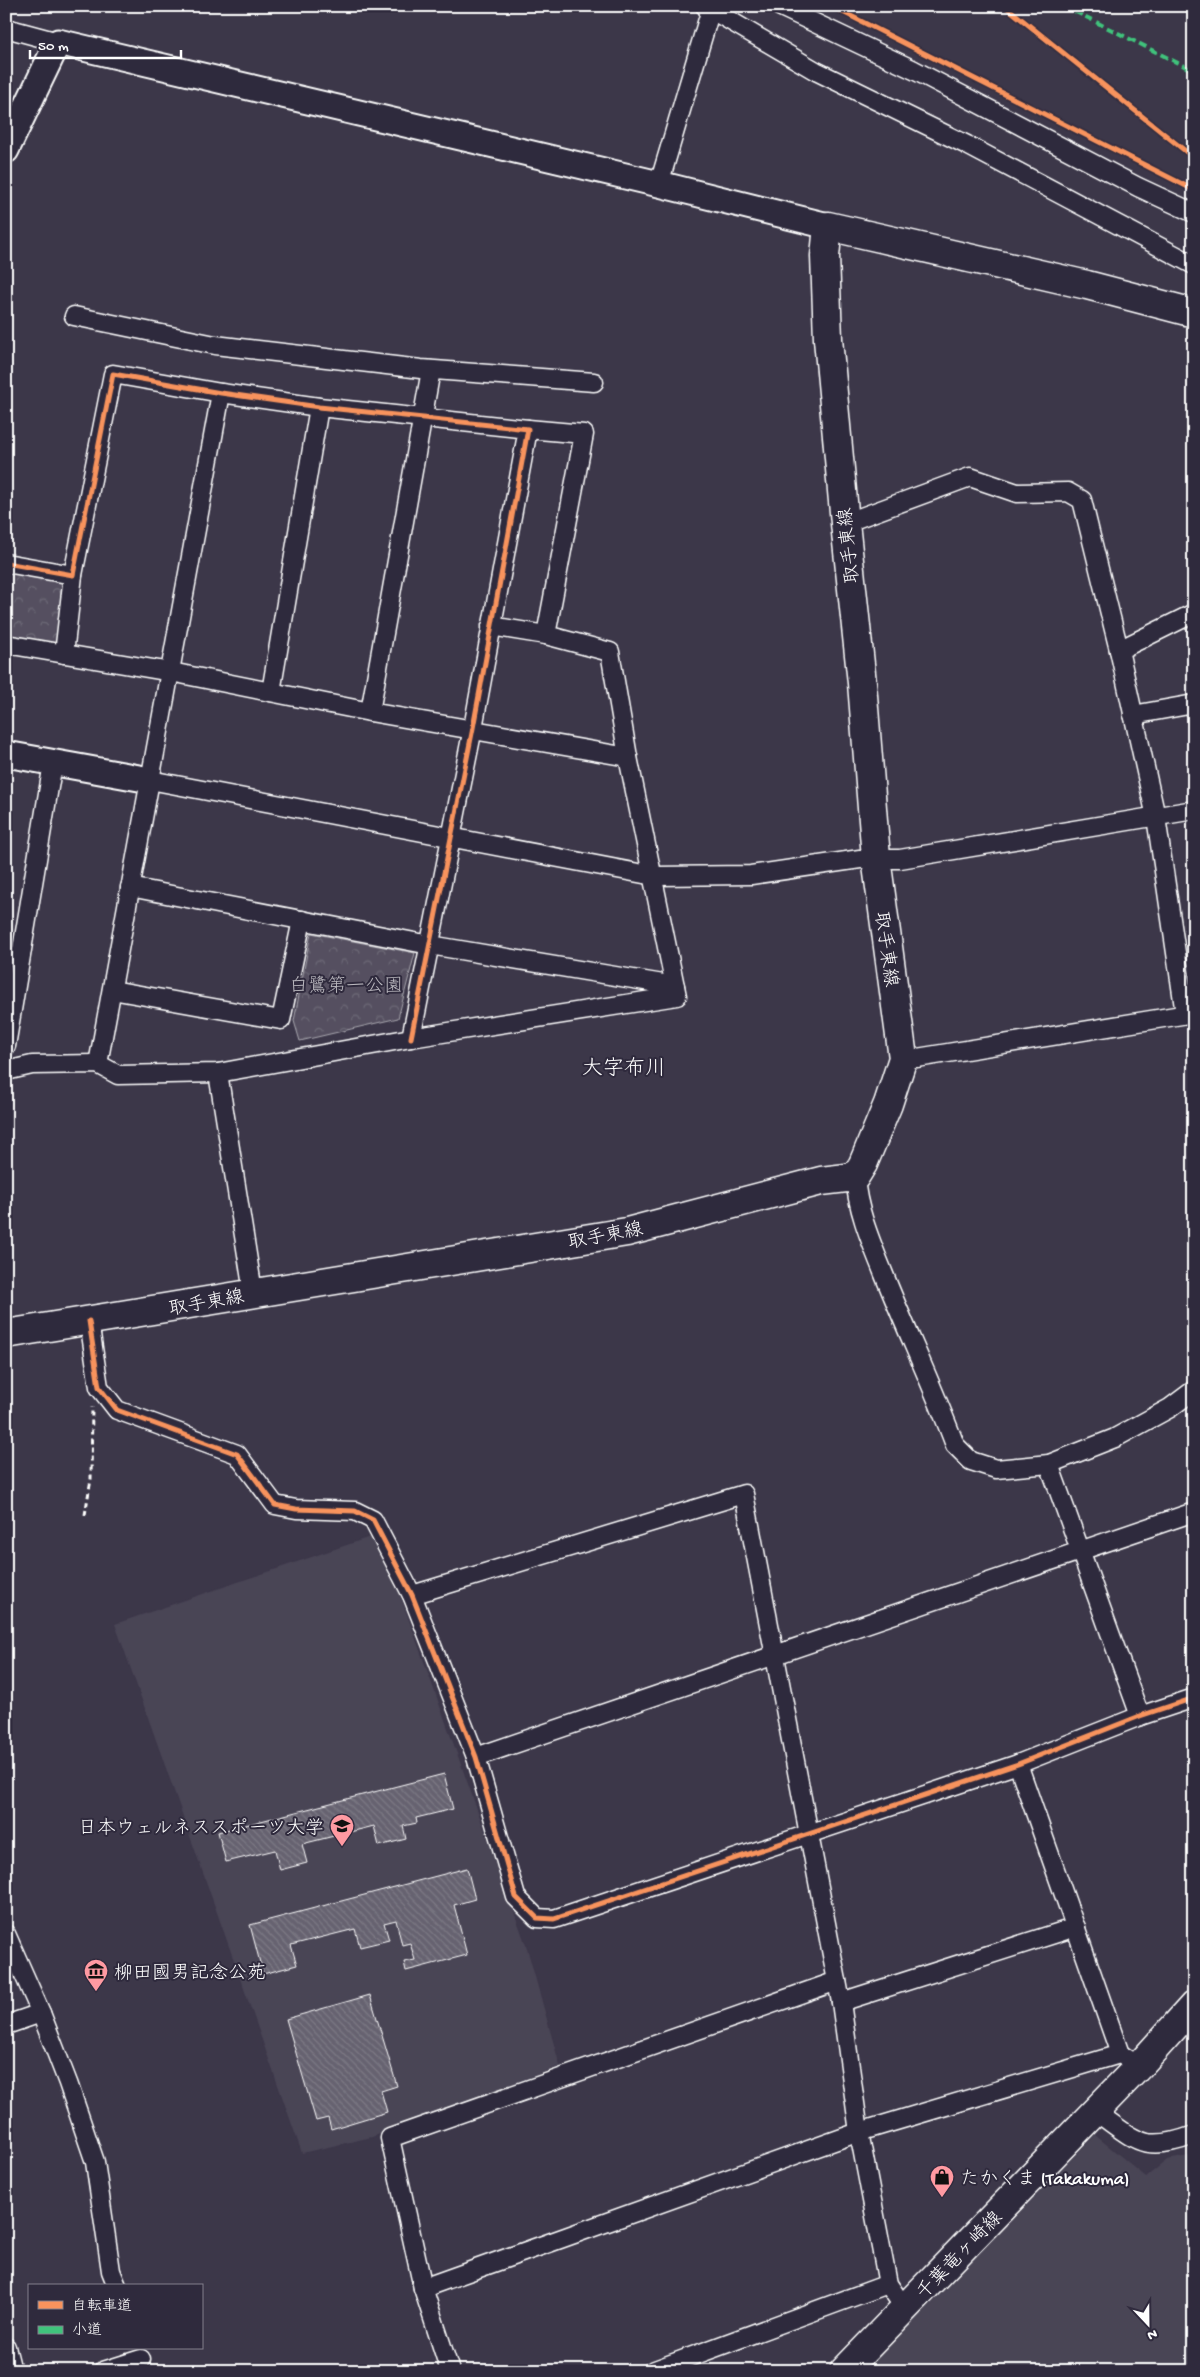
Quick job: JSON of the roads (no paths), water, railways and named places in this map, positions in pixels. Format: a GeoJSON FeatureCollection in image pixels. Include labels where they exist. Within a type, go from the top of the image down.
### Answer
{"type":"FeatureCollection","features":[{"type":"Feature","properties":{"kind":"main road"},"geometry":{"type":"LineString","coordinates":[[828,226],[1087,285],[1194,313]]}},
{"type":"Feature","properties":{"kind":"main road","name":"取手東線"},"geometry":{"type":"LineString","coordinates":[[6,1334],[627,1232],[821,1181],[855,1177],[863,1164],[888,1104],[903,1058],[876,858],[862,683],[828,339],[825,256],[828,226]]}},
{"type":"Feature","properties":{"kind":"main road","name":"千葉竜ヶ崎線"},"geometry":{"type":"LineString","coordinates":[[844,2371],[1096,2112],[1130,2060],[1194,2005]]}},
{"type":"Feature","properties":{"kind":"street"},"geometry":{"type":"LineString","coordinates":[[779,6],[914,70],[1138,187],[1194,213]]}},
{"type":"Feature","properties":{"kind":"street"},"geometry":{"type":"LineString","coordinates":[[659,184],[708,8],[816,71],[967,145],[1194,265]]}},
{"type":"Feature","properties":{"kind":"street"},"geometry":{"type":"LineString","coordinates":[[6,28],[828,226]]}},
{"type":"Feature","properties":{"kind":"street"},"geometry":{"type":"LineString","coordinates":[[6,150],[58,42]]}},
{"type":"Feature","properties":{"kind":"street"},"geometry":{"type":"LineString","coordinates":[[74,316],[215,344],[431,370],[594,382]]}},
{"type":"Feature","properties":{"kind":"street"},"geometry":{"type":"LineString","coordinates":[[370,712],[431,370]]}},
{"type":"Feature","properties":{"kind":"street"},"geometry":{"type":"LineString","coordinates":[[64,654],[73,575],[113,374],[221,394],[319,407],[528,430],[584,434],[546,636]]}},
{"type":"Feature","properties":{"kind":"street"},"geometry":{"type":"LineString","coordinates":[[98,1064],[221,394]]}},
{"type":"Feature","properties":{"kind":"street"},"geometry":{"type":"LineString","coordinates":[[271,692],[319,407]]}},
{"type":"Feature","properties":{"kind":"street"},"geometry":{"type":"LineString","coordinates":[[411,1038],[473,728],[490,626],[528,430]]}},
{"type":"Feature","properties":{"kind":"street"},"geometry":{"type":"LineString","coordinates":[[845,523],[970,477],[1017,493],[1068,492],[1082,500],[1119,650],[1156,817],[1189,1013],[917,1058],[903,1058]]}},
{"type":"Feature","properties":{"kind":"street"},"geometry":{"type":"LineString","coordinates":[[6,563],[73,575]]}},
{"type":"Feature","properties":{"kind":"street"},"geometry":{"type":"LineString","coordinates":[[1119,650],[1194,613]]}},
{"type":"Feature","properties":{"kind":"street"},"geometry":{"type":"LineString","coordinates":[[6,1072],[32,1065],[98,1064],[118,1075],[218,1073],[411,1038],[677,996],[628,756],[610,652],[546,636],[490,626]]}},
{"type":"Feature","properties":{"kind":"street"},"geometry":{"type":"LineString","coordinates":[[6,644],[171,672],[370,712],[473,728],[628,756]]}},
{"type":"Feature","properties":{"kind":"street"},"geometry":{"type":"LineString","coordinates":[[1133,715],[1194,704]]}},
{"type":"Feature","properties":{"kind":"street"},"geometry":{"type":"LineString","coordinates":[[6,754],[452,836],[654,876],[751,875],[860,859],[900,859],[1194,810]]}},
{"type":"Feature","properties":{"kind":"street"},"geometry":{"type":"LineString","coordinates":[[6,1046],[53,763]]}},
{"type":"Feature","properties":{"kind":"street"},"geometry":{"type":"LineString","coordinates":[[130,887],[430,945],[675,986]]}},
{"type":"Feature","properties":{"kind":"street"},"geometry":{"type":"LineString","coordinates":[[112,990],[281,1020],[302,920]]}},
{"type":"Feature","properties":{"kind":"street"},"geometry":{"type":"LineString","coordinates":[[218,1073],[253,1292]]}},
{"type":"Feature","properties":{"kind":"street"},"geometry":{"type":"LineString","coordinates":[[855,1177],[856,1188],[873,1246],[955,1444],[971,1461],[996,1469],[1049,1464],[1115,1438],[1170,1408],[1194,1390]]}},
{"type":"Feature","properties":{"kind":"street"},"geometry":{"type":"LineString","coordinates":[[89,1321],[99,1386],[117,1410],[237,1454],[276,1505],[296,1509],[355,1511],[373,1520],[412,1595],[476,1757],[516,1898],[537,1918],[554,1919],[808,1832],[1018,1764],[1140,1716],[1194,1698]]}},
{"type":"Feature","properties":{"kind":"street"},"geometry":{"type":"LineString","coordinates":[[1049,1464],[1140,1716]]}},
{"type":"Feature","properties":{"kind":"street"},"geometry":{"type":"LineString","coordinates":[[412,1595],[744,1494],[841,2002],[859,2132],[888,2284],[905,2309]]}},
{"type":"Feature","properties":{"kind":"street"},"geometry":{"type":"LineString","coordinates":[[476,1757],[1194,1512]]}},
{"type":"Feature","properties":{"kind":"street"},"geometry":{"type":"LineString","coordinates":[[423,2288],[859,2132],[1130,2060],[1076,1927],[1018,1764]]}},
{"type":"Feature","properties":{"kind":"street"},"geometry":{"type":"LineString","coordinates":[[841,2002],[1076,1927]]}},
{"type":"Feature","properties":{"kind":"street"},"geometry":{"type":"LineString","coordinates":[[6,1934],[41,2013],[68,2083],[95,2162],[116,2284]]}},
{"type":"Feature","properties":{"kind":"street"},"geometry":{"type":"LineString","coordinates":[[450,2371],[423,2288],[390,2138],[837,1982]]}},
{"type":"Feature","properties":{"kind":"street"},"geometry":{"type":"LineString","coordinates":[[6,2025],[41,2013]]}},
{"type":"Feature","properties":{"kind":"street"},"geometry":{"type":"LineString","coordinates":[[1096,2112],[1138,2141],[1148,2144],[1172,2143],[1194,2135]]}},
{"type":"Feature","properties":{"kind":"street"},"geometry":{"type":"LineString","coordinates":[[652,2371],[888,2284]]}},
{"type":"Feature","properties":{"kind":"street"},"geometry":{"type":"LineString","coordinates":[[6,2346],[12,2371]]}},
{"type":"Feature","properties":{"kind":"street"},"geometry":{"type":"LineString","coordinates":[[104,2371],[141,2359]]}},
{"type":"Feature","properties":{"kind":"place","name":"日本ウェルネススポーツ大学"},"geometry":{"type":"Point","coordinates":[342,1847]}},
{"type":"Feature","properties":{"kind":"place","name":"柳田國男記念公苑"},"geometry":{"type":"Point","coordinates":[96,1992]}},
{"type":"Feature","properties":{"kind":"place","name":"たかくま (Takakuma)"},"geometry":{"type":"Point","coordinates":[942,2198]}},
{"type":"Feature","properties":{"kind":"district","name":"大字布川"},"geometry":{"type":"Point","coordinates":[624,1067]}},
{"type":"Feature","properties":{"kind":"park label","name":"白鷺第一公園"},"geometry":{"type":"Point","coordinates":[346,984]}}]}
